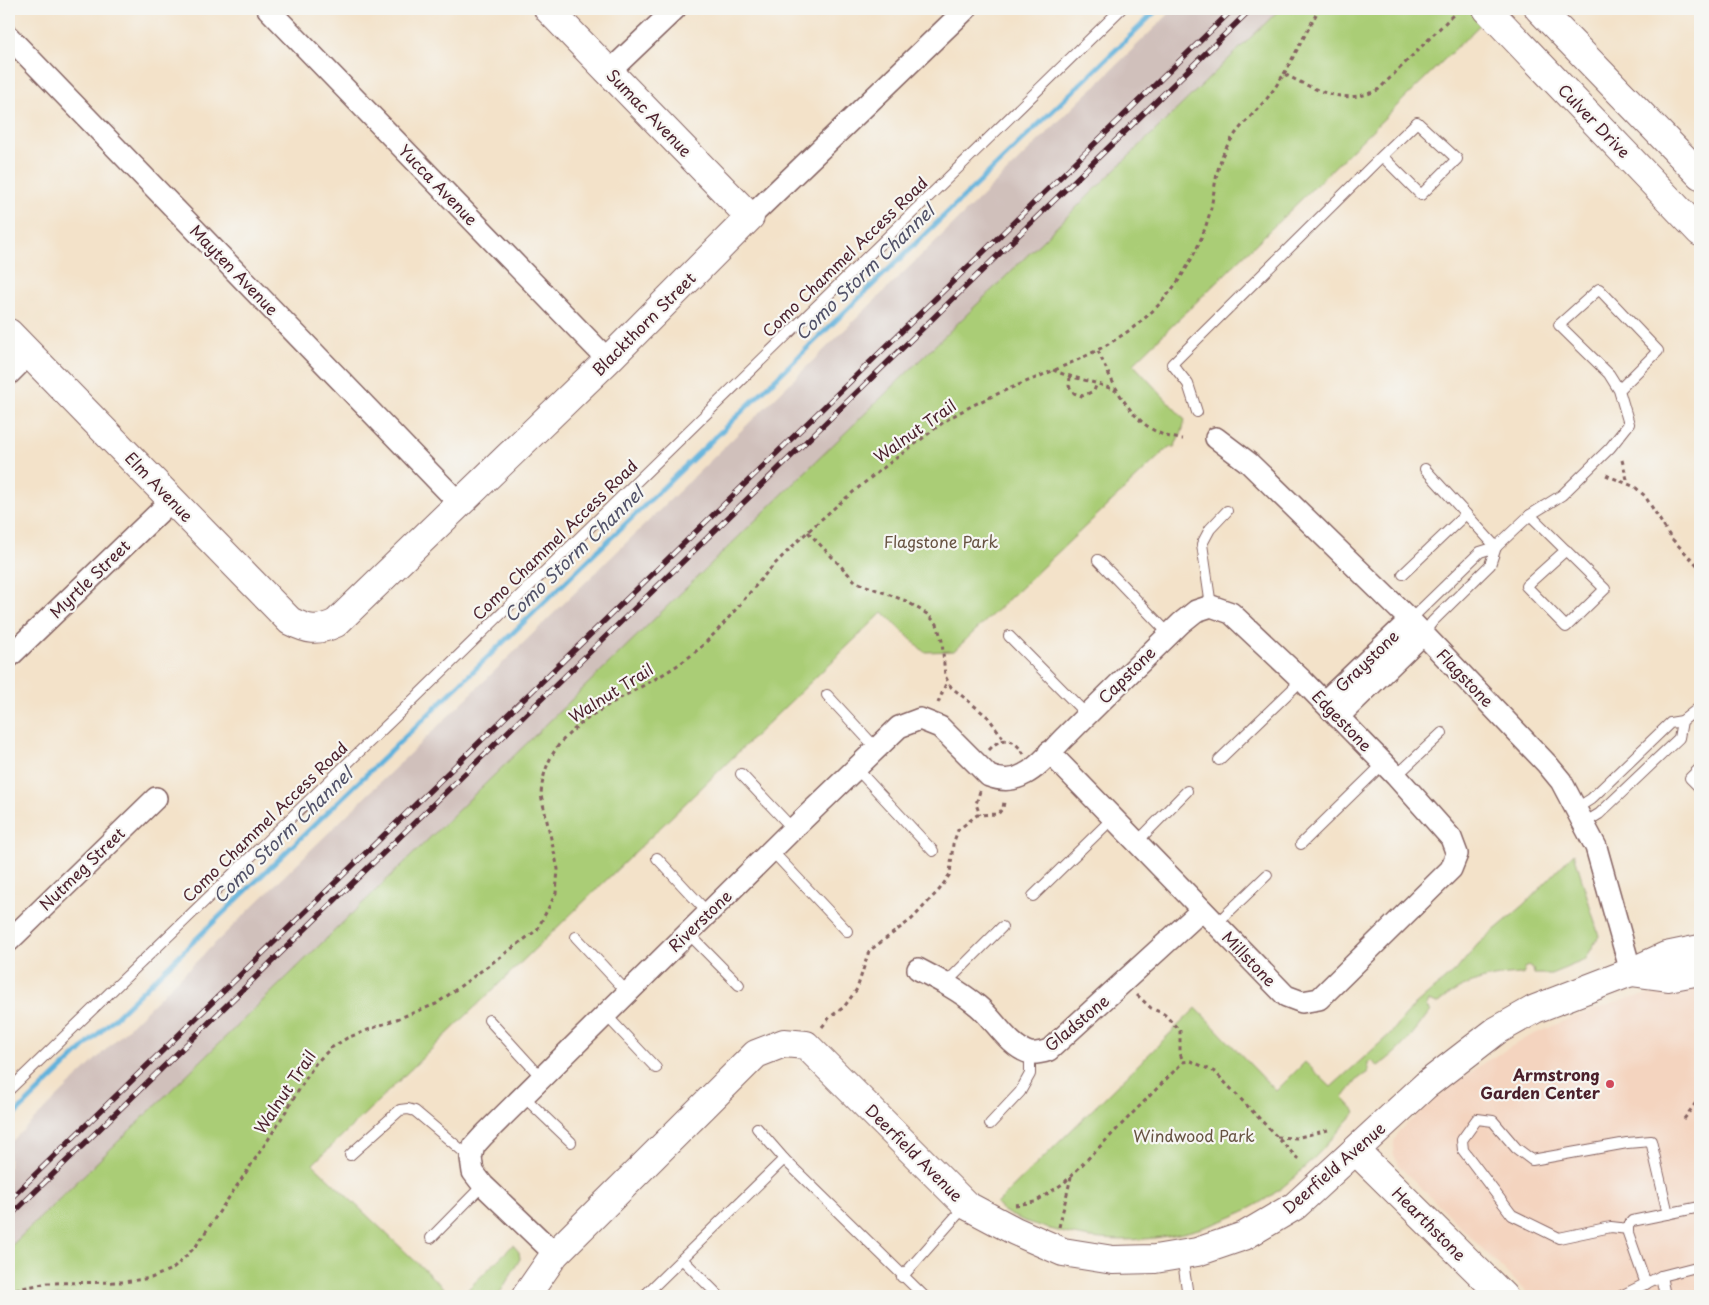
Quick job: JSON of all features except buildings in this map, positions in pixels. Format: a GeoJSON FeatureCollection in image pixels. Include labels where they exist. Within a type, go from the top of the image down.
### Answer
{"type":"FeatureCollection","features":[{"type":"Feature","properties":{"kind":"street","name":"Yucca Avenue"},"geometry":{"type":"LineString","coordinates":[[268,9],[608,360]]}},
{"type":"Feature","properties":{"kind":"street","name":"Sumac Avenue"},"geometry":{"type":"LineString","coordinates":[[548,9],[750,217]]}},
{"type":"Feature","properties":{"kind":"street"},"geometry":{"type":"LineString","coordinates":[[609,72],[675,9]]}},
{"type":"Feature","properties":{"kind":"street","name":"Blackthorn Street"},"geometry":{"type":"LineString","coordinates":[[316,630],[336,623],[608,360],[750,217],[966,9]]}},
{"type":"Feature","properties":{"kind":"street","name":"Culver Drive"},"geometry":{"type":"LineString","coordinates":[[1487,9],[1700,232]]}},
{"type":"Feature","properties":{"kind":"street"},"geometry":{"type":"LineString","coordinates":[[1539,9],[1700,175]]}},
{"type":"Feature","properties":{"kind":"street","name":"Mayten Avenue"},"geometry":{"type":"LineString","coordinates":[[9,37],[460,504]]}},
{"type":"Feature","properties":{"kind":"street","name":"Elm Avenue"},"geometry":{"type":"LineString","coordinates":[[9,333],[290,621],[307,630],[316,630]]}},
{"type":"Feature","properties":{"kind":"street"},"geometry":{"type":"LineString","coordinates":[[9,374],[29,354]]}},
{"type":"Feature","properties":{"kind":"street","name":"Flagstone"},"geometry":{"type":"LineString","coordinates":[[1216,438],[1249,463],[1417,627],[1561,781],[1596,847],[1631,972]]}},
{"type":"Feature","properties":{"kind":"street","name":"Myrtle Street"},"geometry":{"type":"LineString","coordinates":[[9,657],[172,500]]}},
{"type":"Feature","properties":{"kind":"street","name":"Capstone"},"geometry":{"type":"LineString","coordinates":[[1049,752],[1169,634],[1196,611],[1211,606]]}},
{"type":"Feature","properties":{"kind":"street","name":"Edgestone"},"geometry":{"type":"LineString","coordinates":[[1211,606],[1231,613],[1302,680],[1390,770],[1451,838],[1456,854]]}},
{"type":"Feature","properties":{"kind":"street","name":"Graystone"},"geometry":{"type":"LineString","coordinates":[[1331,710],[1417,627]]}},
{"type":"Feature","properties":{"kind":"street","name":"Riverstone"},"geometry":{"type":"LineString","coordinates":[[471,1158],[474,1146],[522,1095],[899,727],[920,719],[940,727],[989,776],[999,780],[1019,777],[1049,752]]}},
{"type":"Feature","properties":{"kind":"street","name":"Millstone"},"geometry":{"type":"LineString","coordinates":[[1049,752],[1286,996],[1302,1002],[1319,999],[1451,869],[1456,854]]}},
{"type":"Feature","properties":{"kind":"street","name":"Nutmeg Street"},"geometry":{"type":"LineString","coordinates":[[9,941],[156,798]]}},
{"type":"Feature","properties":{"kind":"street","name":"Gladstone"},"geometry":{"type":"LineString","coordinates":[[918,970],[946,983],[979,1006],[1018,1047],[1030,1052],[1039,1053],[1049,1050],[1209,917]]}},
{"type":"Feature","properties":{"kind":"street","name":"Deerfield Avenue"},"geometry":{"type":"LineString","coordinates":[[526,1296],[555,1254],[756,1054],[784,1043],[806,1045],[966,1205],[1015,1231],[1063,1252],[1114,1260],[1155,1259],[1197,1252],[1244,1236],[1295,1206],[1426,1085],[1496,1031],[1535,1008],[1631,972],[1666,956],[1700,948]]}},
{"type":"Feature","properties":{"kind":"street","name":"Deerfield Avenue"},"geometry":{"type":"LineString","coordinates":[[1631,972],[1668,977],[1700,972]]}},
{"type":"Feature","properties":{"kind":"street","name":"Hearthstone"},"geometry":{"type":"LineString","coordinates":[[1356,1151],[1502,1296]]}},
{"type":"Feature","properties":{"kind":"street"},"geometry":{"type":"LineString","coordinates":[[471,1158],[473,1172],[483,1185],[555,1254]]}},
{"type":"Feature","properties":{"kind":"lane","name":"Como Chammel Access Road"},"geometry":{"type":"LineString","coordinates":[[9,1090],[423,690],[1121,9]]}},
{"type":"Feature","properties":{"kind":"lane"},"geometry":{"type":"LineString","coordinates":[[1197,412],[1188,384],[1172,364],[1382,156],[1417,122],[1456,159],[1421,195],[1382,156]]}},
{"type":"Feature","properties":{"kind":"lane"},"geometry":{"type":"LineString","coordinates":[[1417,627],[1480,552],[1496,547],[1530,515],[1562,495],[1610,448],[1629,424],[1620,390],[1609,374],[1559,325],[1599,290],[1658,352],[1620,390]]}},
{"type":"Feature","properties":{"kind":"lane"},"geometry":{"type":"LineString","coordinates":[[1424,469],[1496,547]]}},
{"type":"Feature","properties":{"kind":"lane"},"geometry":{"type":"LineString","coordinates":[[1211,606],[1202,544],[1210,529],[1227,511]]}},
{"type":"Feature","properties":{"kind":"lane"},"geometry":{"type":"LineString","coordinates":[[1403,574],[1466,514]]}},
{"type":"Feature","properties":{"kind":"lane"},"geometry":{"type":"LineString","coordinates":[[1530,515],[1566,550],[1604,589],[1566,627],[1526,586],[1566,550]]}},
{"type":"Feature","properties":{"kind":"lane"},"geometry":{"type":"LineString","coordinates":[[1417,627],[1432,621],[1490,565],[1496,547]]}},
{"type":"Feature","properties":{"kind":"lane"},"geometry":{"type":"LineString","coordinates":[[1098,560],[1169,634]]}},
{"type":"Feature","properties":{"kind":"lane"},"geometry":{"type":"LineString","coordinates":[[1009,636],[1086,715]]}},
{"type":"Feature","properties":{"kind":"lane"},"geometry":{"type":"LineString","coordinates":[[1220,760],[1302,680]]}},
{"type":"Feature","properties":{"kind":"lane"},"geometry":{"type":"LineString","coordinates":[[827,695],[876,748]]}},
{"type":"Feature","properties":{"kind":"lane"},"geometry":{"type":"LineString","coordinates":[[1581,816],[1590,799],[1670,723],[1682,721],[1700,709]]}},
{"type":"Feature","properties":{"kind":"lane"},"geometry":{"type":"LineString","coordinates":[[1581,816],[1599,814],[1679,738],[1682,721]]}},
{"type":"Feature","properties":{"kind":"lane"},"geometry":{"type":"LineString","coordinates":[[1301,844],[1390,770],[1442,733]]}},
{"type":"Feature","properties":{"kind":"lane"},"geometry":{"type":"LineString","coordinates":[[856,768],[932,851]]}},
{"type":"Feature","properties":{"kind":"lane"},"geometry":{"type":"LineString","coordinates":[[1700,768],[1690,778],[1700,788]]}},
{"type":"Feature","properties":{"kind":"lane"},"geometry":{"type":"LineString","coordinates":[[741,774],[793,829]]}},
{"type":"Feature","properties":{"kind":"lane"},"geometry":{"type":"LineString","coordinates":[[1137,842],[1188,791]]}},
{"type":"Feature","properties":{"kind":"lane"},"geometry":{"type":"LineString","coordinates":[[1033,896],[1114,818]]}},
{"type":"Feature","properties":{"kind":"lane"},"geometry":{"type":"LineString","coordinates":[[772,850],[847,932]]}},
{"type":"Feature","properties":{"kind":"lane"},"geometry":{"type":"LineString","coordinates":[[657,858],[709,914]]}},
{"type":"Feature","properties":{"kind":"lane"},"geometry":{"type":"LineString","coordinates":[[1209,917],[1267,875]]}},
{"type":"Feature","properties":{"kind":"lane"},"geometry":{"type":"LineString","coordinates":[[946,983],[1002,927]]}},
{"type":"Feature","properties":{"kind":"lane"},"geometry":{"type":"LineString","coordinates":[[688,933],[739,985]]}},
{"type":"Feature","properties":{"kind":"lane"},"geometry":{"type":"LineString","coordinates":[[576,937],[627,992]]}},
{"type":"Feature","properties":{"kind":"lane"},"geometry":{"type":"LineString","coordinates":[[605,1014],[656,1068]]}},
{"type":"Feature","properties":{"kind":"lane"},"geometry":{"type":"LineString","coordinates":[[489,1020],[542,1077]]}},
{"type":"Feature","properties":{"kind":"lane"},"geometry":{"type":"LineString","coordinates":[[990,1124],[1020,1092],[1030,1074],[1030,1052]]}},
{"type":"Feature","properties":{"kind":"lane"},"geometry":{"type":"LineString","coordinates":[[522,1095],[571,1142]]}},
{"type":"Feature","properties":{"kind":"lane"},"geometry":{"type":"LineString","coordinates":[[350,1154],[400,1110],[408,1109],[415,1112],[471,1158]]}},
{"type":"Feature","properties":{"kind":"lane"},"geometry":{"type":"LineString","coordinates":[[1628,1229],[1611,1227],[1559,1238],[1512,1215],[1462,1150],[1462,1140],[1477,1118],[1494,1121],[1516,1148],[1532,1160],[1627,1143],[1651,1141],[1668,1214]]}},
{"type":"Feature","properties":{"kind":"lane"},"geometry":{"type":"LineString","coordinates":[[757,1128],[784,1159],[902,1277],[924,1296]]}},
{"type":"Feature","properties":{"kind":"lane"},"geometry":{"type":"LineString","coordinates":[[644,1296],[683,1260],[784,1159]]}},
{"type":"Feature","properties":{"kind":"lane"},"geometry":{"type":"LineString","coordinates":[[431,1238],[483,1185]]}},
{"type":"Feature","properties":{"kind":"lane"},"geometry":{"type":"LineString","coordinates":[[902,1277],[966,1205]]}},
{"type":"Feature","properties":{"kind":"lane"},"geometry":{"type":"LineString","coordinates":[[1646,1284],[1628,1229],[1632,1221],[1700,1207]]}},
{"type":"Feature","properties":{"kind":"lane"},"geometry":{"type":"LineString","coordinates":[[1182,1254],[1188,1296]]}},
{"type":"Feature","properties":{"kind":"lane"},"geometry":{"type":"LineString","coordinates":[[683,1260],[719,1296]]}},
{"type":"Feature","properties":{"kind":"lane"},"geometry":{"type":"LineString","coordinates":[[1621,1296],[1661,1276],[1700,1266]]}},
{"type":"Feature","properties":{"kind":"lane"},"geometry":{"type":"LineString","coordinates":[[1661,1276],[1665,1296]]}},
{"type":"Feature","properties":{"kind":"path","name":"Walnut Trail"},"geometry":{"type":"LineString","coordinates":[[9,1294],[24,1287],[48,1283],[133,1281],[151,1278],[174,1268],[196,1246],[268,1140],[315,1064],[331,1048],[347,1038],[436,1004],[537,930],[556,893],[558,869],[541,795],[544,774],[560,744],[576,727],[676,668],[704,644],[771,568],[808,532],[887,465],[954,416],[1098,351],[1128,332],[1148,316],[1182,277],[1205,231],[1220,162],[1226,148],[1284,74],[1319,9]]}},
{"type":"Feature","properties":{"kind":"path"},"geometry":{"type":"LineString","coordinates":[[1284,74],[1328,94],[1346,98],[1365,96],[1378,90],[1459,9]]}},
{"type":"Feature","properties":{"kind":"path"},"geometry":{"type":"LineString","coordinates":[[1098,351],[1116,391],[1135,414],[1155,431],[1183,439]]}},
{"type":"Feature","properties":{"kind":"path"},"geometry":{"type":"LineString","coordinates":[[1053,370],[1070,377],[1097,383],[1116,391]]}},
{"type":"Feature","properties":{"kind":"path"},"geometry":{"type":"LineString","coordinates":[[1070,377],[1069,386],[1074,393],[1082,396],[1094,391],[1097,383]]}},
{"type":"Feature","properties":{"kind":"path"},"geometry":{"type":"LineString","coordinates":[[1622,460],[1628,484]]}},
{"type":"Feature","properties":{"kind":"path"},"geometry":{"type":"LineString","coordinates":[[1606,475],[1628,484],[1645,496],[1671,538],[1700,568]]}},
{"type":"Feature","properties":{"kind":"path"},"geometry":{"type":"LineString","coordinates":[[808,532],[856,582],[906,601],[919,608],[937,624],[942,641],[943,664],[947,681],[959,695],[988,717],[1004,739],[1016,743],[1033,767]]}},
{"type":"Feature","properties":{"kind":"path"},"geometry":{"type":"LineString","coordinates":[[938,703],[947,681]]}},
{"type":"Feature","properties":{"kind":"path"},"geometry":{"type":"LineString","coordinates":[[977,765],[992,746],[1004,739]]}},
{"type":"Feature","properties":{"kind":"path"},"geometry":{"type":"LineString","coordinates":[[980,790],[976,804],[980,815]]}},
{"type":"Feature","properties":{"kind":"path"},"geometry":{"type":"LineString","coordinates":[[822,1027],[830,1017],[844,1007],[856,989],[869,951],[912,919],[940,889],[950,874],[953,844],[958,830],[980,815],[998,814],[1003,808],[1004,802]]}},
{"type":"Feature","properties":{"kind":"path"},"geometry":{"type":"LineString","coordinates":[[1135,993],[1151,1008],[1164,1014],[1180,1031],[1180,1053],[1183,1062]]}},
{"type":"Feature","properties":{"kind":"path"},"geometry":{"type":"LineString","coordinates":[[1015,1206],[1035,1202],[1071,1176],[1183,1062],[1191,1061],[1214,1072],[1300,1161]]}},
{"type":"Feature","properties":{"kind":"path"},"geometry":{"type":"LineString","coordinates":[[1684,1119],[1700,1097]]}},
{"type":"Feature","properties":{"kind":"path"},"geometry":{"type":"LineString","coordinates":[[1276,1137],[1296,1138],[1328,1130]]}},
{"type":"Feature","properties":{"kind":"path"},"geometry":{"type":"LineString","coordinates":[[1059,1229],[1071,1176]]}},
{"type":"Feature","properties":{"kind":"shaded area"},"geometry":{"type":"Polygon","coordinates":[[[1174,9],[1280,9],[9,1248],[9,1144],[1174,9]]]}},
{"type":"Feature","properties":{"kind":"shaded area"},"geometry":{"type":"Polygon","coordinates":[[[1700,985],[1700,1296],[1530,1296],[1399,1166],[1393,1153],[1394,1142],[1399,1131],[1442,1093],[1485,1062],[1526,1038],[1573,1017],[1630,998],[1700,985]]]}},
{"type":"Feature","properties":{"kind":"green space","name":"Flagstone Park"},"geometry":{"type":"Polygon","coordinates":[[[1280,9],[1496,9],[1133,364],[1185,420],[1182,432],[1174,447],[1169,447],[954,651],[924,652],[883,612],[313,1164],[452,1296],[9,1296],[9,1248],[1280,9]]]}},
{"type":"Feature","properties":{"kind":"green space","name":"Windwood Park"},"geometry":{"type":"Polygon","coordinates":[[[1574,853],[1599,936],[1585,960],[1551,974],[1534,974],[1533,969],[1529,966],[1525,968],[1523,974],[1488,978],[1467,985],[1456,990],[1437,1004],[1428,1001],[1426,1007],[1430,1011],[1407,1041],[1378,1066],[1372,1061],[1368,1063],[1368,1072],[1358,1079],[1343,1098],[1356,1112],[1295,1177],[1272,1195],[1222,1221],[1195,1230],[1167,1236],[1110,1240],[1054,1230],[1031,1223],[1014,1217],[1000,1209],[996,1204],[1196,1008],[1276,1091],[1305,1062],[1331,1087],[1389,1035],[1413,1007],[1458,968],[1478,944],[1524,905],[1574,853]]]}},
{"type":"Feature","properties":{"kind":"green space"},"geometry":{"type":"Polygon","coordinates":[[[513,1245],[519,1252],[520,1259],[498,1296],[461,1296],[513,1245]]]}},
{"type":"Feature","properties":{"kind":"waterway","name":"Como Storm Channel"},"geometry":{"type":"LineString","coordinates":[[9,1120],[1158,9]]}},
{"type":"Feature","properties":{"kind":"railway"},"geometry":{"type":"LineString","coordinates":[[9,1200],[1233,9]]}},
{"type":"Feature","properties":{"kind":"railway"},"geometry":{"type":"LineString","coordinates":[[9,1217],[1251,9]]}},
{"type":"Feature","properties":{"kind":"place","name":"Armstrong Garden Center"},"geometry":{"type":"Point","coordinates":[1610,1084]}}]}
